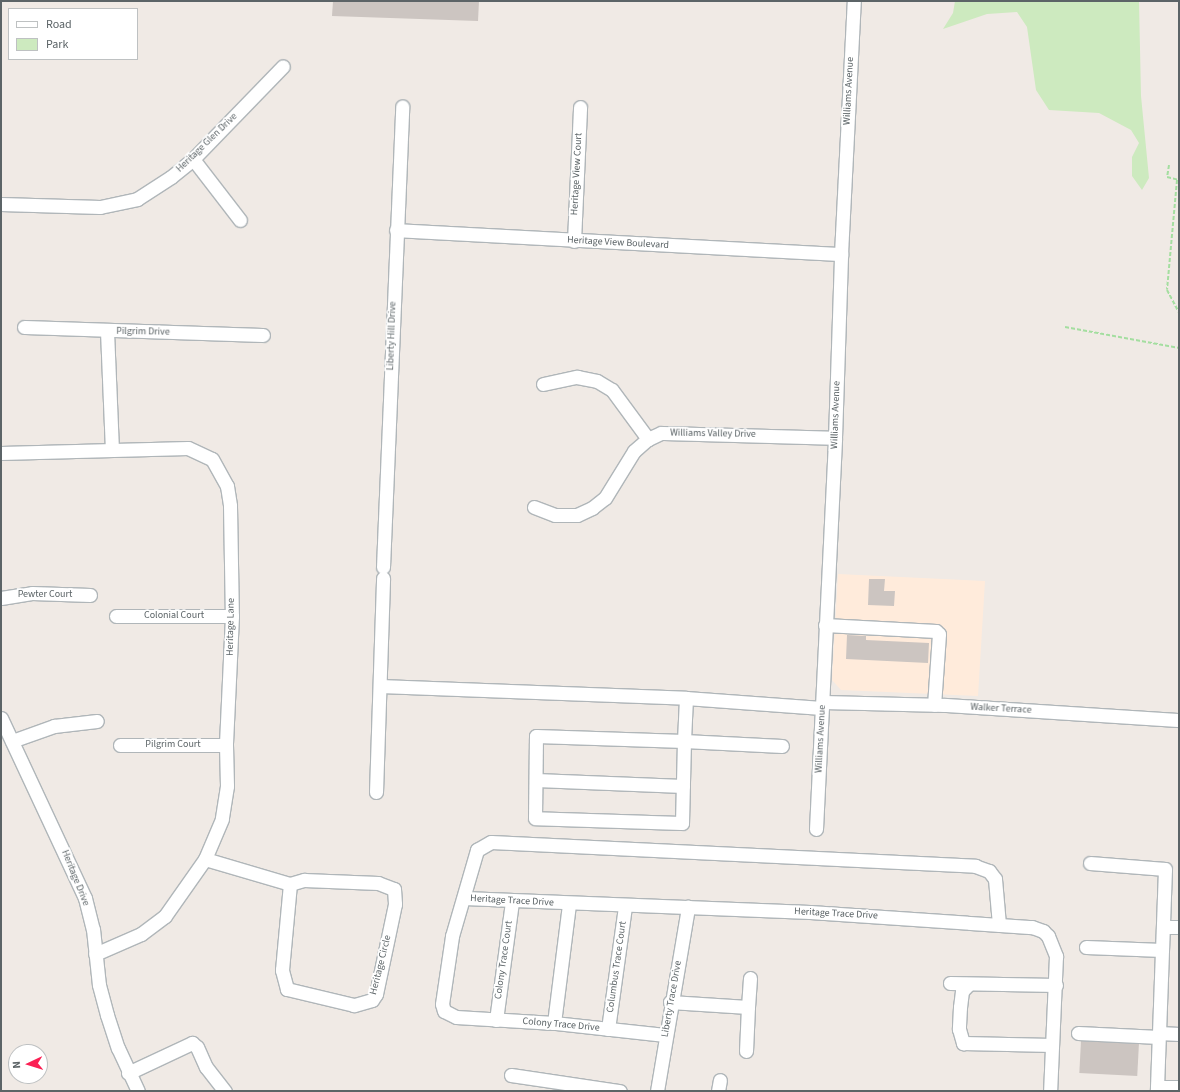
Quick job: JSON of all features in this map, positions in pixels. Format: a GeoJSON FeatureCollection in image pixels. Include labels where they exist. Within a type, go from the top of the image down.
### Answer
{"type":"FeatureCollection","features":[{"type":"Feature","properties":{"kind":"street","name":"Williams Avenue"},"geometry":{"type":"LineString","coordinates":[[816,829],[835,438],[840,254],[854,1]]}},
{"type":"Feature","properties":{"kind":"street","name":"Heritage Glen Drive"},"geometry":{"type":"LineString","coordinates":[[1,204],[79,208],[117,205],[137,198],[171,177],[193,159],[283,66]]}},
{"type":"Feature","properties":{"kind":"street","name":"Liberty Hill Drive"},"geometry":{"type":"LineString","coordinates":[[376,792],[396,230],[402,106]]}},
{"type":"Feature","properties":{"kind":"street","name":"Heritage View Court"},"geometry":{"type":"LineString","coordinates":[[574,241],[580,107]]}},
{"type":"Feature","properties":{"kind":"street"},"geometry":{"type":"LineString","coordinates":[[193,159],[240,220]]}},
{"type":"Feature","properties":{"kind":"street","name":"Heritage View Boulevard"},"geometry":{"type":"LineString","coordinates":[[396,230],[574,241],[840,254]]}},
{"type":"Feature","properties":{"kind":"street","name":"Pilgrim Drive"},"geometry":{"type":"LineString","coordinates":[[24,327],[107,331],[263,335]]}},
{"type":"Feature","properties":{"kind":"street"},"geometry":{"type":"LineString","coordinates":[[107,331],[112,450]]}},
{"type":"Feature","properties":{"kind":"street"},"geometry":{"type":"LineString","coordinates":[[543,384],[577,377],[597,381],[612,390],[648,439]]}},
{"type":"Feature","properties":{"kind":"street","name":"Williams Valley Drive"},"geometry":{"type":"LineString","coordinates":[[534,507],[555,515],[577,515],[592,508],[605,498],[625,462],[648,439],[661,433],[675,432],[835,438]]}},
{"type":"Feature","properties":{"kind":"street","name":"Heritage Lane"},"geometry":{"type":"LineString","coordinates":[[1,453],[188,448],[212,460],[227,486],[230,506],[232,616],[226,745],[228,786],[222,819],[205,859],[165,916],[141,934],[96,954]]}},
{"type":"Feature","properties":{"kind":"street","name":"Pewter Court"},"geometry":{"type":"LineString","coordinates":[[1,598],[32,593],[90,595]]}},
{"type":"Feature","properties":{"kind":"street","name":"Colonial Court"},"geometry":{"type":"LineString","coordinates":[[116,616],[232,616]]}},
{"type":"Feature","properties":{"kind":"street"},"geometry":{"type":"LineString","coordinates":[[825,625],[936,631],[939,634],[934,705]]}},
{"type":"Feature","properties":{"kind":"street","name":"Walker Terrace"},"geometry":{"type":"LineString","coordinates":[[380,686],[822,705],[934,705],[1179,720]]}},
{"type":"Feature","properties":{"kind":"street"},"geometry":{"type":"LineString","coordinates":[[686,698],[684,741],[682,823],[535,818],[536,736],[684,741],[782,746]]}},
{"type":"Feature","properties":{"kind":"street","name":"Heritage Drive"},"geometry":{"type":"LineString","coordinates":[[1,718],[77,878],[93,929],[99,985],[107,1015],[128,1073],[138,1091]]}},
{"type":"Feature","properties":{"kind":"street"},"geometry":{"type":"LineString","coordinates":[[12,741],[54,726],[97,721]]}},
{"type":"Feature","properties":{"kind":"street","name":"Pilgrim Court"},"geometry":{"type":"LineString","coordinates":[[120,745],[226,745]]}},
{"type":"Feature","properties":{"kind":"street"},"geometry":{"type":"LineString","coordinates":[[536,780],[683,786]]}},
{"type":"Feature","properties":{"kind":"street"},"geometry":{"type":"LineString","coordinates":[[464,898],[477,850],[491,842],[983,868],[993,874],[997,889],[1000,925]]}},
{"type":"Feature","properties":{"kind":"street","name":"Heritage Circle"},"geometry":{"type":"LineString","coordinates":[[205,859],[290,884],[304,880],[378,883],[394,889],[395,904],[376,994],[372,1000],[354,1005],[287,989],[282,970],[290,884]]}},
{"type":"Feature","properties":{"kind":"street"},"geometry":{"type":"LineString","coordinates":[[1090,863],[1165,868],[1157,1089],[1179,1087]]}},
{"type":"Feature","properties":{"kind":"street","name":"Heritage Trace Drive"},"geometry":{"type":"LineString","coordinates":[[464,898],[569,904],[810,912],[1032,927],[1048,936],[1056,956],[1056,985],[1050,1091]]}},
{"type":"Feature","properties":{"kind":"street","name":"Colony Trace Drive"},"geometry":{"type":"LineString","coordinates":[[464,898],[452,936],[442,1004],[448,1015],[456,1017],[554,1023],[665,1034]]}},
{"type":"Feature","properties":{"kind":"street","name":"Colony Trace Court"},"geometry":{"type":"LineString","coordinates":[[496,1020],[512,901]]}},
{"type":"Feature","properties":{"kind":"street"},"geometry":{"type":"LineString","coordinates":[[554,1023],[569,904]]}},
{"type":"Feature","properties":{"kind":"street","name":"Columbus Trace Court"},"geometry":{"type":"LineString","coordinates":[[608,1029],[625,906]]}},
{"type":"Feature","properties":{"kind":"street","name":"Liberty Trace Drive"},"geometry":{"type":"LineString","coordinates":[[657,1091],[670,1002],[688,907]]}},
{"type":"Feature","properties":{"kind":"street"},"geometry":{"type":"LineString","coordinates":[[1164,927],[1179,927]]}},
{"type":"Feature","properties":{"kind":"street"},"geometry":{"type":"LineString","coordinates":[[1086,947],[1162,950]]}},
{"type":"Feature","properties":{"kind":"street"},"geometry":{"type":"LineString","coordinates":[[746,1051],[750,978]]}},
{"type":"Feature","properties":{"kind":"street"},"geometry":{"type":"LineString","coordinates":[[950,983],[1056,985]]}},
{"type":"Feature","properties":{"kind":"street"},"geometry":{"type":"LineString","coordinates":[[963,1042],[959,1029],[960,1007],[962,991],[969,984]]}},
{"type":"Feature","properties":{"kind":"street"},"geometry":{"type":"LineString","coordinates":[[670,1002],[748,1007]]}},
{"type":"Feature","properties":{"kind":"street"},"geometry":{"type":"LineString","coordinates":[[1078,1033],[1179,1034]]}},
{"type":"Feature","properties":{"kind":"street"},"geometry":{"type":"LineString","coordinates":[[950,1040],[963,1042],[1052,1045]]}},
{"type":"Feature","properties":{"kind":"street"},"geometry":{"type":"LineString","coordinates":[[128,1073],[187,1044],[192,1043],[197,1047],[206,1067],[225,1091]]}},
{"type":"Feature","properties":{"kind":"street"},"geometry":{"type":"LineString","coordinates":[[511,1075],[620,1091]]}},
{"type":"Feature","properties":{"kind":"path"},"geometry":{"type":"LineString","coordinates":[[1169,165],[1167,177],[1178,180],[1167,290],[1179,313]]}},
{"type":"Feature","properties":{"kind":"path"},"geometry":{"type":"LineString","coordinates":[[1065,327],[1179,348]]}},
{"type":"Feature","properties":{"kind":"shaded area"},"geometry":{"type":"Polygon","coordinates":[[[838,574],[985,581],[978,696],[841,690],[832,680],[838,574]]]}},
{"type":"Feature","properties":{"kind":"green space"},"geometry":{"type":"Polygon","coordinates":[[[955,1],[1139,1],[1141,96],[1149,178],[1142,190],[1132,176],[1132,157],[1139,143],[1131,130],[1099,113],[1049,110],[1036,90],[1027,27],[1017,12],[987,14],[943,29],[953,13],[955,1]]]}},
{"type":"Feature","properties":{"kind":"building"},"geometry":{"type":"Polygon","coordinates":[[[333,1],[479,1],[478,21],[332,16],[333,1]]]}},
{"type":"Feature","properties":{"kind":"building"},"geometry":{"type":"Polygon","coordinates":[[[869,579],[885,579],[884,591],[895,591],[894,606],[868,605],[869,579]]]}},
{"type":"Feature","properties":{"kind":"building"},"geometry":{"type":"Polygon","coordinates":[[[847,635],[866,636],[866,640],[929,643],[928,663],[846,659],[847,635]]]}},
{"type":"Feature","properties":{"kind":"building"},"geometry":{"type":"Polygon","coordinates":[[[1081,1041],[1139,1044],[1137,1076],[1079,1073],[1081,1041]]]}}]}
